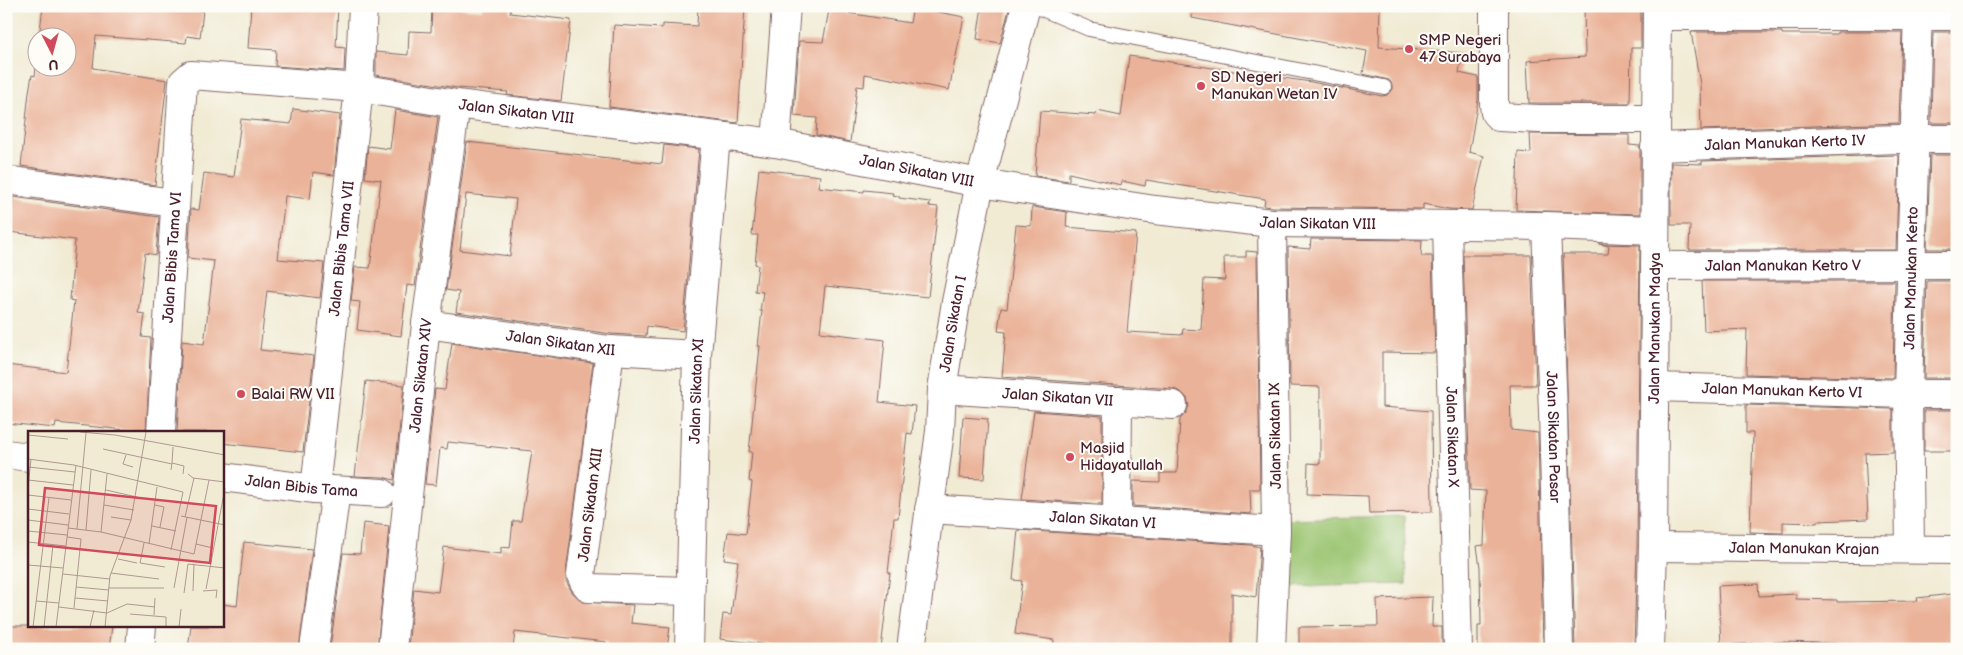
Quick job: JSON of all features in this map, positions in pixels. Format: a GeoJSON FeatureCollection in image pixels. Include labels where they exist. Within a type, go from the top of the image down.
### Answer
{"type":"FeatureCollection","features":[{"type":"Feature","properties":{"kind":"street","name":"Jalan Bibis Tama VII"},"geometry":{"type":"LineString","coordinates":[[314,649],[325,490],[359,88],[363,6]]}},
{"type":"Feature","properties":{"kind":"street"},"geometry":{"type":"LineString","coordinates":[[776,143],[786,6]]}},
{"type":"Feature","properties":{"kind":"street","name":"Jalan Sikatan I"},"geometry":{"type":"LineString","coordinates":[[910,649],[940,431],[942,389],[956,302],[980,183],[1026,6]]}},
{"type":"Feature","properties":{"kind":"street"},"geometry":{"type":"LineString","coordinates":[[1494,6],[1494,105],[1495,113],[1500,117],[1656,119]]}},
{"type":"Feature","properties":{"kind":"street"},"geometry":{"type":"LineString","coordinates":[[1657,11],[1918,11],[1957,16]]}},
{"type":"Feature","properties":{"kind":"street","name":"Jalan Manukan Madya"},"geometry":{"type":"LineString","coordinates":[[1650,649],[1653,548],[1657,11]]}},
{"type":"Feature","properties":{"kind":"street","name":"Jalan Manukan Kerto"},"geometry":{"type":"LineString","coordinates":[[1910,549],[1908,394],[1918,11]]}},
{"type":"Feature","properties":{"kind":"street","name":"Jalan Sikatan VIII"},"geometry":{"type":"LineString","coordinates":[[183,82],[191,76],[359,88],[456,104],[776,143],[980,183],[1154,210],[1272,223],[1546,226],[1655,230]]}},
{"type":"Feature","properties":{"kind":"street","name":"Jalan Bibis Tama VI"},"geometry":{"type":"LineString","coordinates":[[161,431],[183,82]]}},
{"type":"Feature","properties":{"kind":"street","name":"Jalan Sikatan XIV"},"geometry":{"type":"LineString","coordinates":[[392,649],[426,324],[456,104]]}},
{"type":"Feature","properties":{"kind":"street","name":"Jalan Sikatan XI"},"geometry":{"type":"LineString","coordinates":[[689,649],[696,355],[716,136]]}},
{"type":"Feature","properties":{"kind":"street","name":"Jalan Manukan Kerto IV"},"geometry":{"type":"LineString","coordinates":[[1656,147],[1957,139]]}},
{"type":"Feature","properties":{"kind":"street"},"geometry":{"type":"LineString","coordinates":[[6,180],[174,203]]}},
{"type":"Feature","properties":{"kind":"street","name":"Jalan Sikatan IX"},"geometry":{"type":"LineString","coordinates":[[1271,649],[1276,531],[1272,223]]}},
{"type":"Feature","properties":{"kind":"street","name":"Jalan Sikatan X"},"geometry":{"type":"LineString","coordinates":[[1447,225],[1458,649]]}},
{"type":"Feature","properties":{"kind":"street","name":"Jalan Sikatan Pasar"},"geometry":{"type":"LineString","coordinates":[[1546,226],[1559,649]]}},
{"type":"Feature","properties":{"kind":"street","name":"Jalan Manukan Ketro V"},"geometry":{"type":"LineString","coordinates":[[1655,266],[1957,265]]}},
{"type":"Feature","properties":{"kind":"street","name":"Jalan Sikatan XII"},"geometry":{"type":"LineString","coordinates":[[426,324],[610,350],[696,355]]}},
{"type":"Feature","properties":{"kind":"street","name":"Jalan Sikatan XIII"},"geometry":{"type":"LineString","coordinates":[[610,350],[581,575],[584,582],[590,588],[689,591]]}},
{"type":"Feature","properties":{"kind":"street","name":"Jalan Manukan Kerto VI"},"geometry":{"type":"LineString","coordinates":[[1654,387],[1957,394]]}},
{"type":"Feature","properties":{"kind":"street","name":"Jalan Sikatan VII"},"geometry":{"type":"LineString","coordinates":[[942,389],[1173,405]]}},
{"type":"Feature","properties":{"kind":"street"},"geometry":{"type":"LineString","coordinates":[[1118,401],[1118,521]]}},
{"type":"Feature","properties":{"kind":"street"},"geometry":{"type":"LineString","coordinates":[[6,454],[28,457]]}},
{"type":"Feature","properties":{"kind":"street","name":"Jalan Bibis Tama"},"geometry":{"type":"LineString","coordinates":[[224,477],[325,490],[382,494]]}},
{"type":"Feature","properties":{"kind":"street","name":"Jalan Sikatan VI"},"geometry":{"type":"LineString","coordinates":[[929,509],[1276,531]]}},
{"type":"Feature","properties":{"kind":"street","name":"Jalan Manukan Krajan"},"geometry":{"type":"LineString","coordinates":[[1653,548],[1957,550]]}},
{"type":"Feature","properties":{"kind":"street"},"geometry":{"type":"LineString","coordinates":[[140,649],[142,628]]}},
{"type":"Feature","properties":{"kind":"lane"},"geometry":{"type":"LineString","coordinates":[[1035,6],[1089,30],[1384,87]]}},
{"type":"Feature","properties":{"kind":"green space"},"geometry":{"type":"Polygon","coordinates":[[[1404,516],[1406,584],[1285,587],[1283,519],[1404,516]]]}},
{"type":"Feature","properties":{"kind":"building"},"geometry":{"type":"Polygon","coordinates":[[[43,6],[175,6],[203,10],[200,38],[187,36],[186,43],[96,36],[93,68],[167,80],[155,185],[21,166],[31,78],[78,78],[78,28],[40,28],[43,6]]]}},
{"type":"Feature","properties":{"kind":"building"},"geometry":{"type":"Polygon","coordinates":[[[251,6],[338,6],[336,47],[345,48],[344,71],[275,66],[276,50],[248,48],[251,6]]]}},
{"type":"Feature","properties":{"kind":"building"},"geometry":{"type":"Polygon","coordinates":[[[432,6],[482,10],[482,6],[511,6],[510,13],[571,20],[561,101],[507,95],[508,92],[458,88],[376,75],[376,52],[408,55],[409,31],[431,32],[432,6]]]}},
{"type":"Feature","properties":{"kind":"building"},"geometry":{"type":"Polygon","coordinates":[[[698,6],[745,6],[738,123],[609,107],[614,25],[662,28],[662,24],[697,26],[698,6]]]}},
{"type":"Feature","properties":{"kind":"building"},"geometry":{"type":"Polygon","coordinates":[[[982,6],[1010,6],[1000,43],[977,39],[982,6]]]}},
{"type":"Feature","properties":{"kind":"building"},"geometry":{"type":"Polygon","coordinates":[[[1193,6],[1380,6],[1379,47],[1462,53],[1459,73],[1478,77],[1478,100],[1469,152],[1484,156],[1472,210],[1449,209],[1423,204],[1423,209],[1273,207],[1264,206],[1265,199],[1146,180],[1145,186],[1122,181],[1121,185],[1069,173],[1069,181],[1035,176],[1040,111],[1096,115],[1097,111],[1121,116],[1129,56],[1311,82],[1382,96],[1387,95],[1392,89],[1392,84],[1389,80],[1363,74],[1367,51],[1192,18],[1193,6]]]}},
{"type":"Feature","properties":{"kind":"building"},"geometry":{"type":"Polygon","coordinates":[[[1584,6],[1641,6],[1641,48],[1631,48],[1630,103],[1529,103],[1527,61],[1585,57],[1584,6]]]}},
{"type":"Feature","properties":{"kind":"building"},"geometry":{"type":"Polygon","coordinates":[[[913,7],[964,17],[949,90],[865,74],[864,87],[857,86],[850,142],[816,135],[817,118],[794,116],[799,41],[823,42],[829,10],[910,23],[913,7]]]}},
{"type":"Feature","properties":{"kind":"building"},"geometry":{"type":"Polygon","coordinates":[[[1691,32],[1837,34],[1837,32],[1902,32],[1899,123],[1701,130],[1700,84],[1691,32]]]}},
{"type":"Feature","properties":{"kind":"building"},"geometry":{"type":"Polygon","coordinates":[[[1933,32],[1957,32],[1957,123],[1931,123],[1933,32]]]}},
{"type":"Feature","properties":{"kind":"building"},"geometry":{"type":"Polygon","coordinates":[[[293,109],[340,115],[334,175],[313,172],[310,199],[285,196],[278,259],[324,263],[320,298],[267,291],[260,350],[314,356],[303,452],[224,443],[224,431],[177,431],[182,341],[204,344],[214,261],[188,258],[191,209],[199,210],[204,173],[234,177],[241,119],[291,124],[293,109]]]}},
{"type":"Feature","properties":{"kind":"building"},"geometry":{"type":"Polygon","coordinates":[[[395,110],[438,117],[415,286],[407,285],[401,336],[357,330],[360,302],[351,301],[355,267],[370,268],[381,180],[365,178],[368,146],[390,149],[395,110]]]}},
{"type":"Feature","properties":{"kind":"building"},"geometry":{"type":"Polygon","coordinates":[[[1530,134],[1629,135],[1629,145],[1640,146],[1640,214],[1516,210],[1518,152],[1531,153],[1530,134]]]}},
{"type":"Feature","properties":{"kind":"building"},"geometry":{"type":"Polygon","coordinates":[[[467,142],[662,164],[664,145],[699,149],[683,331],[647,326],[646,336],[612,334],[456,312],[459,292],[446,290],[467,142]],[[466,194],[460,250],[510,256],[516,199],[466,194]]]}},
{"type":"Feature","properties":{"kind":"building"},"geometry":{"type":"Polygon","coordinates":[[[1899,155],[1896,250],[1689,250],[1690,225],[1671,225],[1671,163],[1702,164],[1702,161],[1899,155]]]}},
{"type":"Feature","properties":{"kind":"building"},"geometry":{"type":"Polygon","coordinates":[[[1930,155],[1957,155],[1957,249],[1927,249],[1930,155]]]}},
{"type":"Feature","properties":{"kind":"building"},"geometry":{"type":"Polygon","coordinates":[[[759,169],[820,176],[818,187],[893,193],[892,195],[899,196],[899,198],[930,202],[929,206],[938,207],[928,297],[825,286],[820,332],[885,340],[879,402],[915,406],[912,434],[907,433],[898,518],[894,518],[881,649],[807,649],[720,639],[723,614],[731,615],[738,561],[724,559],[728,532],[746,534],[752,482],[749,481],[752,452],[749,452],[760,346],[758,346],[763,292],[755,291],[758,265],[755,264],[758,235],[752,235],[759,169]]]}},
{"type":"Feature","properties":{"kind":"building"},"geometry":{"type":"Polygon","coordinates":[[[13,197],[159,217],[156,255],[145,253],[138,313],[145,314],[142,337],[151,338],[146,431],[56,423],[55,428],[6,423],[6,365],[66,372],[74,301],[70,300],[75,240],[9,232],[13,197]]]}},
{"type":"Feature","properties":{"kind":"building"},"geometry":{"type":"Polygon","coordinates":[[[1032,207],[1067,212],[1066,227],[1136,233],[1127,332],[1182,335],[1183,329],[1201,330],[1204,279],[1225,280],[1224,257],[1246,257],[1246,251],[1257,252],[1260,489],[1250,489],[1251,514],[1133,506],[1133,481],[1160,482],[1160,473],[1177,473],[1180,419],[1186,413],[1189,406],[1187,398],[1181,392],[1174,389],[1002,377],[1006,332],[998,331],[1001,308],[1007,309],[1016,225],[1031,226],[1032,207]]]}},
{"type":"Feature","properties":{"kind":"building"},"geometry":{"type":"Polygon","coordinates":[[[1311,239],[1422,240],[1421,256],[1432,256],[1435,353],[1382,352],[1382,407],[1431,411],[1432,512],[1369,513],[1368,496],[1307,494],[1308,463],[1320,464],[1320,387],[1290,386],[1288,247],[1310,249],[1311,239]]]}},
{"type":"Feature","properties":{"kind":"building"},"geometry":{"type":"Polygon","coordinates":[[[1599,244],[1640,245],[1637,547],[1634,647],[1600,646],[1600,649],[1575,649],[1563,254],[1608,254],[1609,246],[1599,244]]]}},
{"type":"Feature","properties":{"kind":"building"},"geometry":{"type":"Polygon","coordinates":[[[1463,255],[1531,255],[1536,385],[1510,385],[1511,430],[1538,433],[1543,649],[1478,649],[1478,626],[1481,626],[1480,567],[1477,546],[1484,545],[1486,491],[1470,490],[1463,255]]]}},
{"type":"Feature","properties":{"kind":"building"},"geometry":{"type":"Polygon","coordinates":[[[1702,281],[1895,281],[1893,378],[1746,374],[1747,329],[1704,331],[1702,281]]]}},
{"type":"Feature","properties":{"kind":"building"},"geometry":{"type":"Polygon","coordinates":[[[1927,281],[1957,281],[1957,378],[1924,378],[1927,281]]]}},
{"type":"Feature","properties":{"kind":"building"},"geometry":{"type":"Polygon","coordinates":[[[452,343],[593,363],[566,581],[572,592],[583,602],[633,605],[631,623],[670,627],[667,649],[608,649],[606,642],[515,632],[513,649],[408,649],[414,589],[438,592],[444,547],[501,554],[501,547],[510,548],[513,521],[521,521],[532,451],[448,442],[447,449],[440,448],[436,485],[425,484],[435,389],[445,390],[452,343]]]}},
{"type":"Feature","properties":{"kind":"building"},"geometry":{"type":"Polygon","coordinates":[[[366,381],[404,385],[394,480],[383,477],[355,476],[366,381]]]}},
{"type":"Feature","properties":{"kind":"building"},"geometry":{"type":"Polygon","coordinates":[[[1746,405],[1893,409],[1893,452],[1865,453],[1868,519],[1817,521],[1817,523],[1783,522],[1783,533],[1750,532],[1753,433],[1746,433],[1746,405]]]}},
{"type":"Feature","properties":{"kind":"building"},"geometry":{"type":"Polygon","coordinates":[[[1924,410],[1957,410],[1957,451],[1924,451],[1924,410]]]}},
{"type":"Feature","properties":{"kind":"building","name":"Masjid Hidayatullah"},"geometry":{"type":"Polygon","coordinates":[[[1034,411],[1102,416],[1102,504],[1022,499],[1034,411]]]}},
{"type":"Feature","properties":{"kind":"building"},"geometry":{"type":"Polygon","coordinates":[[[963,417],[988,419],[984,479],[959,478],[963,417]]]}},
{"type":"Feature","properties":{"kind":"building"},"geometry":{"type":"Polygon","coordinates":[[[363,523],[389,526],[377,649],[330,649],[343,553],[360,554],[363,523]]]}},
{"type":"Feature","properties":{"kind":"building"},"geometry":{"type":"Polygon","coordinates":[[[1018,530],[1260,547],[1256,597],[1232,593],[1232,649],[1053,649],[1054,640],[1015,634],[1022,581],[1013,580],[1018,530]]]}},
{"type":"Feature","properties":{"kind":"building"},"geometry":{"type":"Polygon","coordinates":[[[244,542],[312,549],[299,649],[188,649],[191,628],[224,628],[224,604],[237,606],[244,542]]]}},
{"type":"Feature","properties":{"kind":"building"},"geometry":{"type":"Polygon","coordinates":[[[1758,584],[1759,596],[1796,594],[1796,599],[1837,600],[1837,602],[1918,601],[1917,598],[1952,594],[1957,646],[1947,647],[1947,649],[1854,649],[1855,644],[1782,642],[1721,645],[1718,586],[1758,584]]]}},
{"type":"Feature","properties":{"kind":"building"},"geometry":{"type":"Polygon","coordinates":[[[1433,597],[1432,627],[1442,627],[1442,649],[1318,649],[1318,647],[1299,647],[1299,627],[1378,626],[1377,599],[1433,597]]]}},
{"type":"Feature","properties":{"kind":"building"},"geometry":{"type":"Polygon","coordinates":[[[6,626],[28,626],[28,628],[112,628],[109,649],[6,649],[6,626]]]}},
{"type":"Feature","properties":{"kind":"place","name":"SMP Negeri 47 Surabaya"},"geometry":{"type":"Point","coordinates":[1409,49]}},
{"type":"Feature","properties":{"kind":"place","name":"SD Negeri Manukan Wetan IV"},"geometry":{"type":"Point","coordinates":[1201,86]}},
{"type":"Feature","properties":{"kind":"place","name":"Balai RW VII"},"geometry":{"type":"Point","coordinates":[241,394]}},
{"type":"Feature","properties":{"kind":"place","name":"Masjid Hidayatullah"},"geometry":{"type":"Point","coordinates":[1070,457]}}]}
